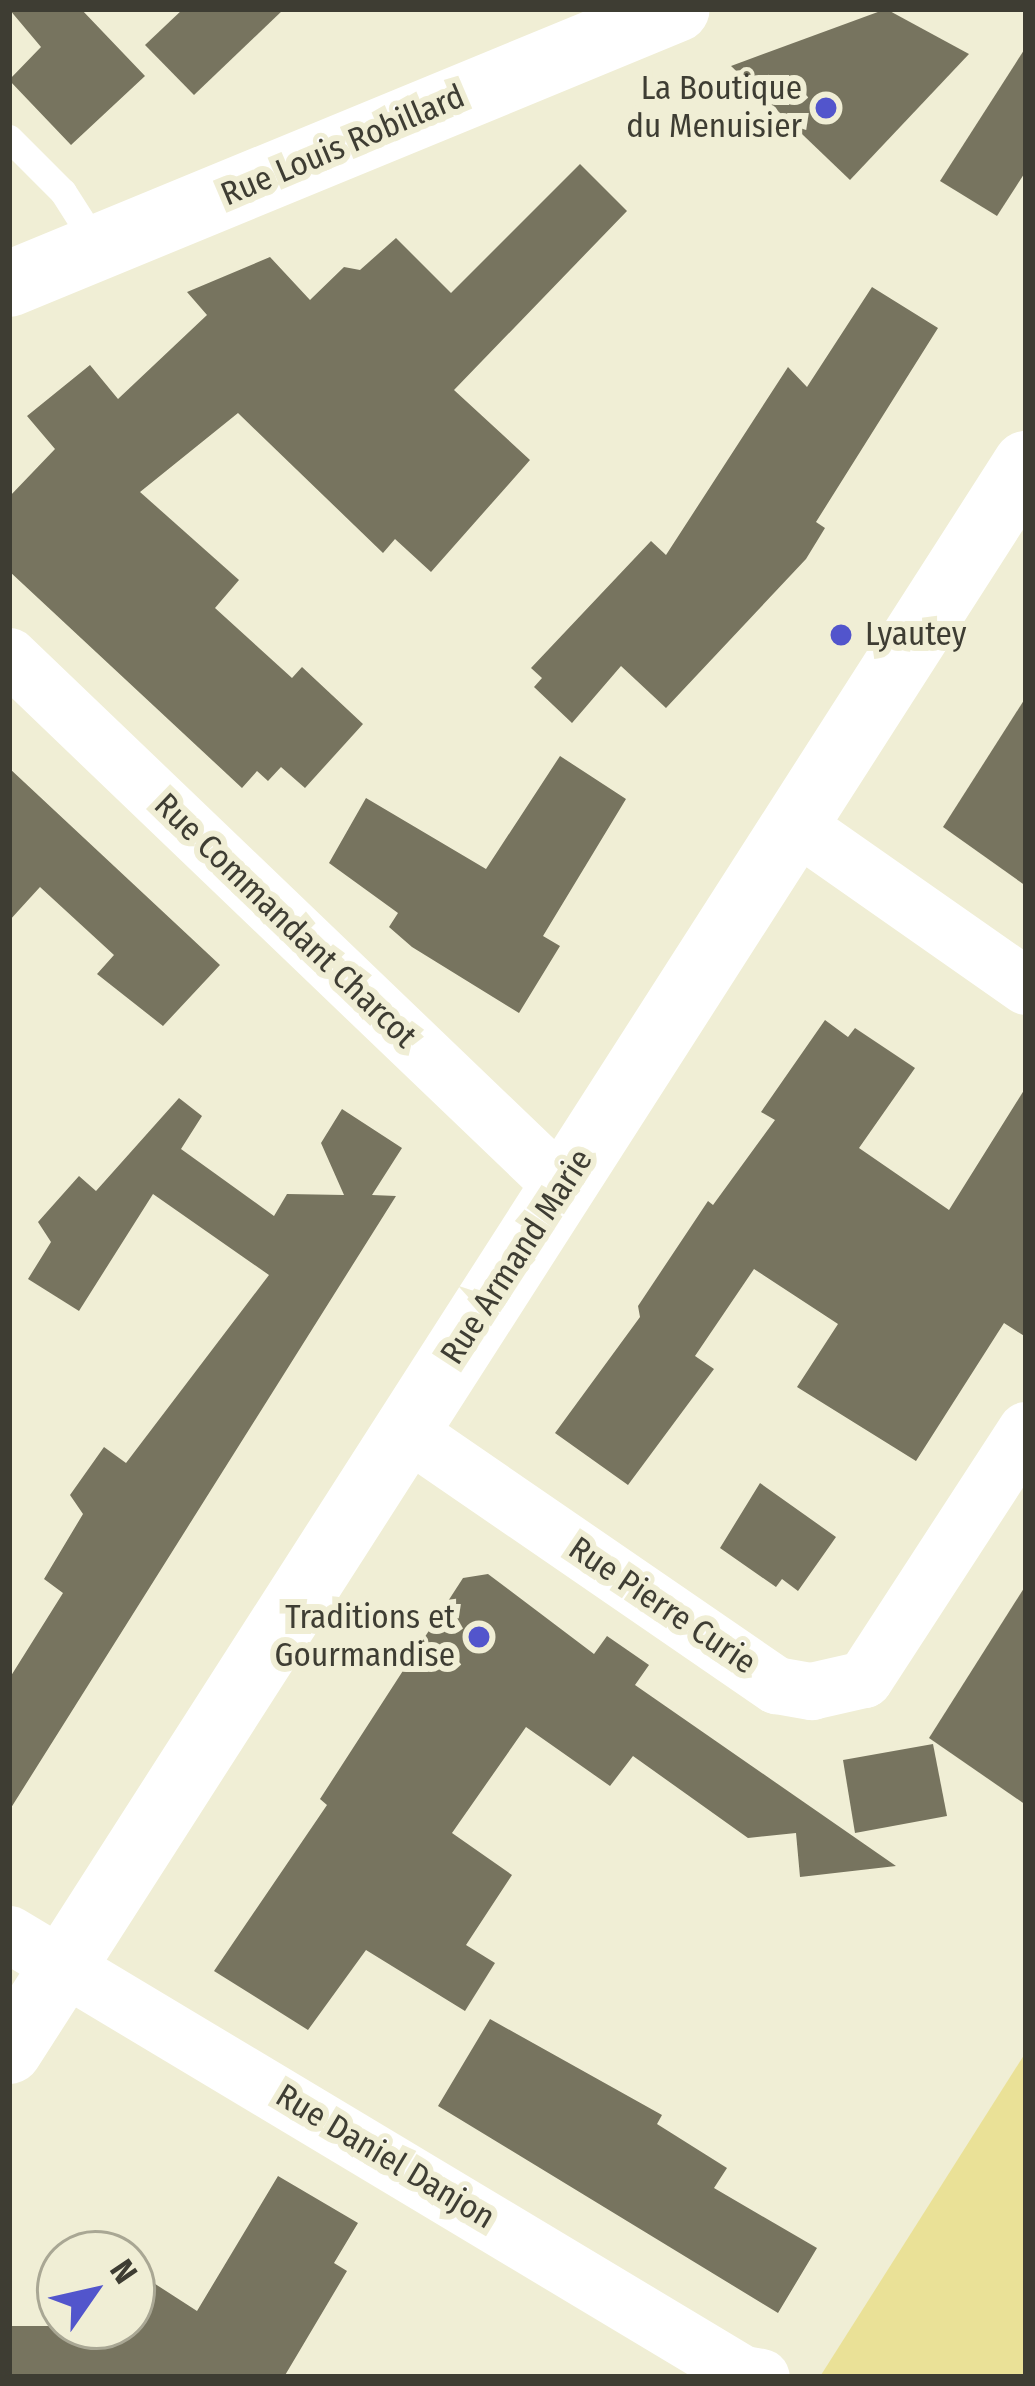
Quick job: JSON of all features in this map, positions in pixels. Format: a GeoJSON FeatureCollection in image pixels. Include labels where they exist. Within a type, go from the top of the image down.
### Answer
{"type":"FeatureCollection","features":[{"type":"Feature","properties":{"kind":"main road","name":"Rue Louis Robillard"},"geometry":{"type":"LineString","coordinates":[[9,284],[677,9]]}},
{"type":"Feature","properties":{"kind":"main road","name":"Rue Armand Marie"},"geometry":{"type":"LineString","coordinates":[[9,2051],[37,1949],[406,1431],[1026,464]]}},
{"type":"Feature","properties":{"kind":"street","name":"Rue Commandant Charcot"},"geometry":{"type":"LineString","coordinates":[[9,656],[562,1186]]}},
{"type":"Feature","properties":{"kind":"street"},"geometry":{"type":"LineString","coordinates":[[793,823],[1026,986]]}},
{"type":"Feature","properties":{"kind":"street","name":"Rue Pierre Curie"},"geometry":{"type":"LineString","coordinates":[[406,1431],[776,1684],[811,1691],[864,1679],[1026,1430]]}},
{"type":"Feature","properties":{"kind":"street","name":"Rue Daniel Danjon"},"geometry":{"type":"LineString","coordinates":[[37,1949],[743,2374],[761,2377]]}},
{"type":"Feature","properties":{"kind":"lane"},"geometry":{"type":"LineString","coordinates":[[9,138],[63,192],[98,248]]}},
{"type":"Feature","properties":{"kind":"shaded area"},"geometry":{"type":"Polygon","coordinates":[[[1026,2052],[1026,2377],[821,2375],[1026,2052]]]}},
{"type":"Feature","properties":{"kind":"building"},"geometry":{"type":"Polygon","coordinates":[[[9,9],[81,9],[145,76],[71,145],[9,80],[41,47],[9,9]]]}},
{"type":"Feature","properties":{"kind":"building"},"geometry":{"type":"Polygon","coordinates":[[[183,9],[284,9],[194,95],[145,45],[183,9]]]}},
{"type":"Feature","properties":{"kind":"building","name":"La Boutique du Menuisier"},"geometry":{"type":"Polygon","coordinates":[[[886,9],[969,54],[850,180],[731,66],[886,9]]]}},
{"type":"Feature","properties":{"kind":"building"},"geometry":{"type":"Polygon","coordinates":[[[1026,47],[1026,171],[997,216],[940,181],[1026,47]]]}},
{"type":"Feature","properties":{"kind":"building"},"geometry":{"type":"Polygon","coordinates":[[[580,164],[627,211],[454,390],[530,460],[431,572],[395,539],[383,553],[238,413],[140,492],[239,580],[215,608],[292,678],[302,667],[363,724],[305,788],[281,767],[268,781],[257,771],[242,788],[9,571],[9,497],[55,449],[27,416],[90,365],[118,399],[207,315],[187,292],[270,257],[310,300],[344,267],[360,270],[396,238],[451,293],[580,164]]]}},
{"type":"Feature","properties":{"kind":"building"},"geometry":{"type":"Polygon","coordinates":[[[872,287],[938,328],[816,522],[825,528],[806,559],[666,708],[621,666],[572,723],[534,687],[542,678],[531,668],[651,541],[666,555],[788,367],[807,387],[872,287]]]}},
{"type":"Feature","properties":{"kind":"building"},"geometry":{"type":"Polygon","coordinates":[[[1026,697],[1026,886],[943,827],[1026,697]]]}},
{"type":"Feature","properties":{"kind":"building"},"geometry":{"type":"Polygon","coordinates":[[[560,756],[626,799],[543,936],[560,946],[519,1013],[412,947],[389,927],[398,913],[329,863],[366,798],[486,869],[560,756]]]}},
{"type":"Feature","properties":{"kind":"building"},"geometry":{"type":"Polygon","coordinates":[[[9,768],[220,965],[163,1026],[97,974],[114,955],[40,887],[9,921],[9,768]]]}},
{"type":"Feature","properties":{"kind":"building"},"geometry":{"type":"Polygon","coordinates":[[[825,1020],[848,1037],[855,1028],[915,1068],[859,1148],[949,1210],[1026,1087],[1026,1337],[1004,1323],[916,1461],[797,1387],[838,1324],[754,1269],[695,1356],[714,1369],[628,1485],[555,1433],[640,1317],[638,1306],[708,1201],[713,1205],[775,1120],[761,1112],[825,1020]]]}},
{"type":"Feature","properties":{"kind":"building"},"geometry":{"type":"Polygon","coordinates":[[[179,1098],[202,1116],[181,1149],[274,1216],[287,1194],[344,1195],[321,1143],[342,1109],[402,1148],[372,1195],[396,1196],[9,1811],[9,1679],[63,1593],[44,1579],[83,1514],[70,1495],[104,1447],[126,1463],[269,1275],[153,1194],[79,1311],[28,1279],[51,1242],[38,1222],[79,1176],[96,1191],[179,1098]]]}},
{"type":"Feature","properties":{"kind":"building"},"geometry":{"type":"Polygon","coordinates":[[[760,1483],[836,1537],[798,1591],[782,1579],[776,1587],[720,1548],[760,1483]]]}},
{"type":"Feature","properties":{"kind":"building"},"geometry":{"type":"Polygon","coordinates":[[[488,1574],[594,1654],[607,1636],[649,1665],[635,1685],[896,1866],[800,1877],[796,1833],[748,1838],[633,1756],[610,1786],[526,1727],[452,1833],[512,1875],[466,1945],[495,1963],[465,2011],[366,1950],[308,2030],[214,1971],[327,1805],[320,1799],[463,1578],[488,1574]]]}},
{"type":"Feature","properties":{"kind":"building"},"geometry":{"type":"Polygon","coordinates":[[[1026,1585],[1026,1805],[929,1738],[1026,1585]]]}},
{"type":"Feature","properties":{"kind":"building"},"geometry":{"type":"Polygon","coordinates":[[[933,1744],[947,1816],[855,1833],[843,1760],[933,1744]]]}},
{"type":"Feature","properties":{"kind":"building"},"geometry":{"type":"Polygon","coordinates":[[[490,2019],[662,2115],[657,2124],[727,2168],[714,2188],[817,2248],[778,2313],[438,2106],[490,2019]]]}},
{"type":"Feature","properties":{"kind":"building"},"geometry":{"type":"Polygon","coordinates":[[[278,2176],[358,2223],[334,2263],[347,2271],[284,2377],[9,2377],[9,2326],[36,2326],[36,2350],[156,2350],[156,2285],[197,2311],[278,2176]]]}},
{"type":"Feature","properties":{"kind":"place","name":"La Boutique du Menuisier"},"geometry":{"type":"Point","coordinates":[826,108]}},
{"type":"Feature","properties":{"kind":"place","name":"Lyautey"},"geometry":{"type":"Point","coordinates":[841,635]}},
{"type":"Feature","properties":{"kind":"place","name":"Traditions et Gourmandise"},"geometry":{"type":"Point","coordinates":[479,1637]}}]}
